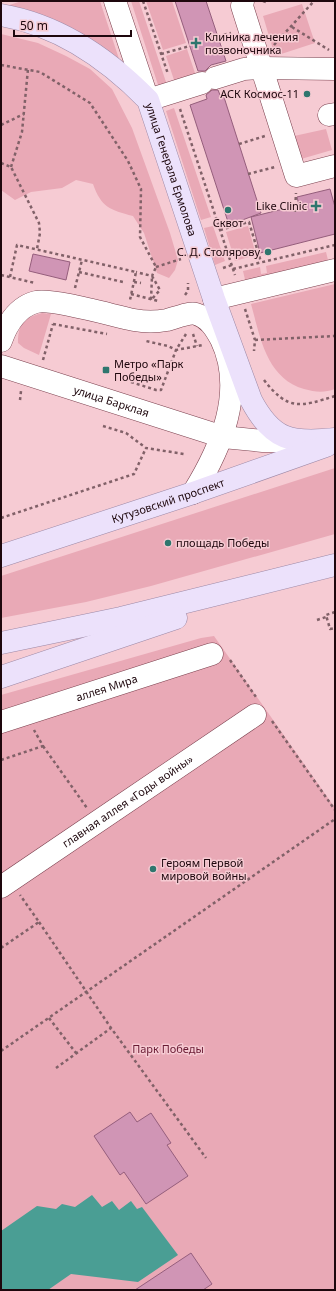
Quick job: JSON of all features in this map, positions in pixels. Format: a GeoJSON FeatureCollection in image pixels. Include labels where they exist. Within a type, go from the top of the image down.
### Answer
{"type":"FeatureCollection","features":[{"type":"Feature","properties":{"kind":"main road"},"geometry":{"type":"LineString","coordinates":[[1,15],[22,18],[83,46],[135,86],[148,100]]}},
{"type":"Feature","properties":{"kind":"main road","name":"улица Генерала Ермолова"},"geometry":{"type":"LineString","coordinates":[[148,100],[196,277],[214,299],[251,400],[259,415],[268,426],[277,433],[302,440],[335,439]]}},
{"type":"Feature","properties":{"kind":"main road","name":"Кутузовский проспект"},"geometry":{"type":"LineString","coordinates":[[1,556],[193,493],[335,443]]}},
{"type":"Feature","properties":{"kind":"main road"},"geometry":{"type":"LineString","coordinates":[[1,677],[335,565]]}},
{"type":"Feature","properties":{"kind":"main road"},"geometry":{"type":"LineString","coordinates":[[1,643],[121,618],[312,572]]}},
{"type":"Feature","properties":{"kind":"street","name":"улица Генерала Ермолова"},"geometry":{"type":"LineString","coordinates":[[115,1],[148,100]]}},
{"type":"Feature","properties":{"kind":"street"},"geometry":{"type":"LineString","coordinates":[[242,1],[242,6],[296,176],[335,166]]}},
{"type":"Feature","properties":{"kind":"street"},"geometry":{"type":"LineString","coordinates":[[148,100],[261,64],[335,69]]}},
{"type":"Feature","properties":{"kind":"street"},"geometry":{"type":"LineString","coordinates":[[214,299],[335,270]]}},
{"type":"Feature","properties":{"kind":"street"},"geometry":{"type":"LineString","coordinates":[[189,319],[204,290],[196,277]]}},
{"type":"Feature","properties":{"kind":"street"},"geometry":{"type":"LineString","coordinates":[[1,341],[5,328],[17,313],[36,302],[56,303],[145,322],[207,319],[215,328],[226,352],[230,366],[232,386],[223,437],[210,467],[193,493]]}},
{"type":"Feature","properties":{"kind":"street","name":"улица Барклая"},"geometry":{"type":"LineString","coordinates":[[1,366],[223,437],[263,441],[302,440]]}},
{"type":"Feature","properties":{"kind":"street","name":"аллея Мира"},"geometry":{"type":"LineString","coordinates":[[1,722],[220,655]]}},
{"type":"Feature","properties":{"kind":"street","name":"главная аллея «Годы войны»"},"geometry":{"type":"LineString","coordinates":[[5,884],[96,821],[261,711]]}},
{"type":"Feature","properties":{"kind":"path"},"geometry":{"type":"LineString","coordinates":[[143,1],[233,269],[335,245]]}},
{"type":"Feature","properties":{"kind":"path"},"geometry":{"type":"LineString","coordinates":[[261,64],[314,1]]}},
{"type":"Feature","properties":{"kind":"path"},"geometry":{"type":"LineString","coordinates":[[292,27],[335,54]]}},
{"type":"Feature","properties":{"kind":"path"},"geometry":{"type":"LineString","coordinates":[[161,54],[190,46]]}},
{"type":"Feature","properties":{"kind":"path"},"geometry":{"type":"LineString","coordinates":[[1,65],[40,72],[90,103],[128,161],[141,189],[140,237],[156,267]]}},
{"type":"Feature","properties":{"kind":"path"},"geometry":{"type":"LineString","coordinates":[[11,167],[22,132],[28,69]]}},
{"type":"Feature","properties":{"kind":"path"},"geometry":{"type":"LineString","coordinates":[[1,125],[24,114]]}},
{"type":"Feature","properties":{"kind":"path"},"geometry":{"type":"LineString","coordinates":[[239,144],[282,131]]}},
{"type":"Feature","properties":{"kind":"path"},"geometry":{"type":"LineString","coordinates":[[248,174],[292,162]]}},
{"type":"Feature","properties":{"kind":"path"},"geometry":{"type":"LineString","coordinates":[[1,163],[11,167],[39,223],[40,233],[37,249]]}},
{"type":"Feature","properties":{"kind":"path"},"geometry":{"type":"LineString","coordinates":[[220,230],[249,222],[260,262]]}},
{"type":"Feature","properties":{"kind":"path"},"geometry":{"type":"LineString","coordinates":[[10,277],[17,245],[152,276],[160,290],[151,300]]}},
{"type":"Feature","properties":{"kind":"path"},"geometry":{"type":"LineString","coordinates":[[151,300],[152,276],[156,267],[180,258],[183,265]]}},
{"type":"Feature","properties":{"kind":"path"},"geometry":{"type":"LineString","coordinates":[[74,292],[82,260]]}},
{"type":"Feature","properties":{"kind":"path"},"geometry":{"type":"LineString","coordinates":[[79,272],[123,282]]}},
{"type":"Feature","properties":{"kind":"path"},"geometry":{"type":"LineString","coordinates":[[129,304],[136,272]]}},
{"type":"Feature","properties":{"kind":"path"},"geometry":{"type":"LineString","coordinates":[[1,275],[38,284]]}},
{"type":"Feature","properties":{"kind":"path"},"geometry":{"type":"LineString","coordinates":[[196,277],[188,291],[189,319],[197,346]]}},
{"type":"Feature","properties":{"kind":"path"},"geometry":{"type":"LineString","coordinates":[[134,282],[141,284]]}},
{"type":"Feature","properties":{"kind":"path"},"geometry":{"type":"LineString","coordinates":[[131,294],[151,300]]}},
{"type":"Feature","properties":{"kind":"path"},"geometry":{"type":"LineString","coordinates":[[244,304],[255,340],[254,352]]}},
{"type":"Feature","properties":{"kind":"path"},"geometry":{"type":"LineString","coordinates":[[43,360],[53,319]]}},
{"type":"Feature","properties":{"kind":"path"},"geometry":{"type":"LineString","coordinates":[[131,382],[160,390],[189,319]]}},
{"type":"Feature","properties":{"kind":"path"},"geometry":{"type":"LineString","coordinates":[[255,340],[335,336]]}},
{"type":"Feature","properties":{"kind":"path"},"geometry":{"type":"LineString","coordinates":[[176,350],[210,344]]}},
{"type":"Feature","properties":{"kind":"path"},"geometry":{"type":"LineString","coordinates":[[262,372],[273,391],[281,398],[292,404],[312,403],[335,396]]}},
{"type":"Feature","properties":{"kind":"path"},"geometry":{"type":"LineString","coordinates":[[103,426],[126,433],[146,448],[184,454]]}},
{"type":"Feature","properties":{"kind":"path"},"geometry":{"type":"LineString","coordinates":[[1,518],[134,474],[146,448]]}},
{"type":"Feature","properties":{"kind":"path"},"geometry":{"type":"LineString","coordinates":[[317,620],[335,612]]}},
{"type":"Feature","properties":{"kind":"path"},"geometry":{"type":"LineString","coordinates":[[326,617],[330,629],[335,628]]}},
{"type":"Feature","properties":{"kind":"path"},"geometry":{"type":"LineString","coordinates":[[220,655],[335,810]]}},
{"type":"Feature","properties":{"kind":"path"},"geometry":{"type":"LineString","coordinates":[[24,714],[43,746],[96,821]]}},
{"type":"Feature","properties":{"kind":"path"},"geometry":{"type":"LineString","coordinates":[[1,760],[43,746]]}},
{"type":"Feature","properties":{"kind":"path"},"geometry":{"type":"LineString","coordinates":[[1,1051],[335,819]]}},
{"type":"Feature","properties":{"kind":"path"},"geometry":{"type":"LineString","coordinates":[[5,884],[39,922],[111,1028],[206,1158]]}},
{"type":"Feature","properties":{"kind":"path"},"geometry":{"type":"LineString","coordinates":[[1,948],[39,922]]}},
{"type":"Feature","properties":{"kind":"path"},"geometry":{"type":"LineString","coordinates":[[49,1018],[76,1054]]}},
{"type":"Feature","properties":{"kind":"path"},"geometry":{"type":"LineString","coordinates":[[56,1068],[111,1028]]}},
{"type":"Feature","properties":{"kind":"green space"},"geometry":{"type":"Polygon","coordinates":[[[22,1],[100,1],[120,62],[3,7],[22,1]]]}},
{"type":"Feature","properties":{"kind":"green space"},"geometry":{"type":"Polygon","coordinates":[[[131,1],[139,1],[167,85],[159,88],[131,1]]]}},
{"type":"Feature","properties":{"kind":"green space"},"geometry":{"type":"Polygon","coordinates":[[[146,1],[172,1],[186,43],[163,50],[146,1]]]}},
{"type":"Feature","properties":{"kind":"green space"},"geometry":{"type":"Polygon","coordinates":[[[302,4],[315,43],[275,56],[263,16],[302,4]]]}},
{"type":"Feature","properties":{"kind":"green space"},"geometry":{"type":"Polygon","coordinates":[[[1,34],[38,43],[66,56],[90,69],[112,89],[132,128],[170,233],[178,260],[175,270],[169,278],[157,273],[144,233],[133,216],[118,212],[103,203],[99,198],[93,184],[76,180],[62,188],[31,192],[15,200],[1,190],[1,34]]]}},
{"type":"Feature","properties":{"kind":"green space"},"geometry":{"type":"Polygon","coordinates":[[[187,49],[197,79],[176,86],[166,56],[187,49]]]}},
{"type":"Feature","properties":{"kind":"green space"},"geometry":{"type":"Polygon","coordinates":[[[174,108],[211,217],[201,220],[166,111],[174,108]]]}},
{"type":"Feature","properties":{"kind":"green space"},"geometry":{"type":"Polygon","coordinates":[[[326,129],[332,150],[301,159],[294,136],[326,129]]]}},
{"type":"Feature","properties":{"kind":"green space"},"geometry":{"type":"Polygon","coordinates":[[[213,226],[225,261],[215,265],[204,228],[213,226]]]}},
{"type":"Feature","properties":{"kind":"green space"},"geometry":{"type":"Polygon","coordinates":[[[248,226],[256,255],[235,261],[226,232],[248,226]]]}},
{"type":"Feature","properties":{"kind":"green space"},"geometry":{"type":"Polygon","coordinates":[[[326,252],[329,264],[246,284],[243,271],[260,267],[261,274],[267,273],[266,266],[326,252]]]}},
{"type":"Feature","properties":{"kind":"green space"},"geometry":{"type":"Polygon","coordinates":[[[335,284],[335,389],[320,392],[304,389],[291,384],[281,376],[273,366],[262,342],[251,304],[335,284]]]}},
{"type":"Feature","properties":{"kind":"green space"},"geometry":{"type":"Polygon","coordinates":[[[42,313],[51,314],[39,355],[24,348],[18,343],[18,336],[21,326],[26,319],[42,313]]]}},
{"type":"Feature","properties":{"kind":"green space"},"geometry":{"type":"Polygon","coordinates":[[[335,468],[335,534],[151,586],[86,602],[1,618],[1,576],[335,468]]]}},
{"type":"Feature","properties":{"kind":"green space","name":"Парк Победы"},"geometry":{"type":"Polygon","coordinates":[[[214,636],[335,808],[335,1290],[1,1290],[1,695],[201,638],[214,636]]]}},
{"type":"Feature","properties":{"kind":"water"},"geometry":{"type":"Polygon","coordinates":[[[92,1195],[102,1207],[112,1201],[119,1210],[131,1201],[137,1209],[142,1207],[178,1255],[138,1282],[71,1274],[48,1290],[1,1290],[1,1231],[37,1206],[56,1209],[62,1204],[75,1207],[92,1195]]]}},
{"type":"Feature","properties":{"kind":"building"},"geometry":{"type":"Polygon","coordinates":[[[175,1],[206,1],[226,61],[211,65],[205,71],[198,71],[175,1]]]}},
{"type":"Feature","properties":{"kind":"building"},"geometry":{"type":"Polygon","coordinates":[[[212,90],[218,90],[220,95],[223,94],[261,213],[229,225],[190,105],[207,99],[206,95],[212,90]]]}},
{"type":"Feature","properties":{"kind":"building"},"geometry":{"type":"Polygon","coordinates":[[[330,189],[335,207],[335,234],[260,253],[251,217],[299,205],[297,197],[330,189]]]}},
{"type":"Feature","properties":{"kind":"building"},"geometry":{"type":"Polygon","coordinates":[[[33,254],[70,262],[66,280],[29,271],[33,254]]]}},
{"type":"Feature","properties":{"kind":"building"},"geometry":{"type":"Polygon","coordinates":[[[130,1112],[137,1122],[151,1113],[171,1143],[167,1145],[188,1176],[146,1204],[124,1172],[120,1175],[94,1136],[130,1112]]]}},
{"type":"Feature","properties":{"kind":"building"},"geometry":{"type":"Polygon","coordinates":[[[191,1253],[212,1284],[203,1290],[135,1290],[191,1253]]]}},
{"type":"Feature","properties":{"kind":"place","name":"Клиника лечения позвоночника"},"geometry":{"type":"Point","coordinates":[196,43]}},
{"type":"Feature","properties":{"kind":"place","name":"АСК Космос-11"},"geometry":{"type":"Point","coordinates":[307,94]}},
{"type":"Feature","properties":{"kind":"place","name":"Like Clinic"},"geometry":{"type":"Point","coordinates":[316,206]}},
{"type":"Feature","properties":{"kind":"place","name":"Сквот"},"geometry":{"type":"Point","coordinates":[228,210]}},
{"type":"Feature","properties":{"kind":"place","name":"С. Д. Столярову"},"geometry":{"type":"Point","coordinates":[268,252]}},
{"type":"Feature","properties":{"kind":"place","name":"Метро «Парк Победы»"},"geometry":{"type":"Point","coordinates":[106,370]}},
{"type":"Feature","properties":{"kind":"place","name":"площадь Победы"},"geometry":{"type":"Point","coordinates":[168,543]}},
{"type":"Feature","properties":{"kind":"place","name":"Героям Первой мировой войны"},"geometry":{"type":"Point","coordinates":[153,869]}}]}
